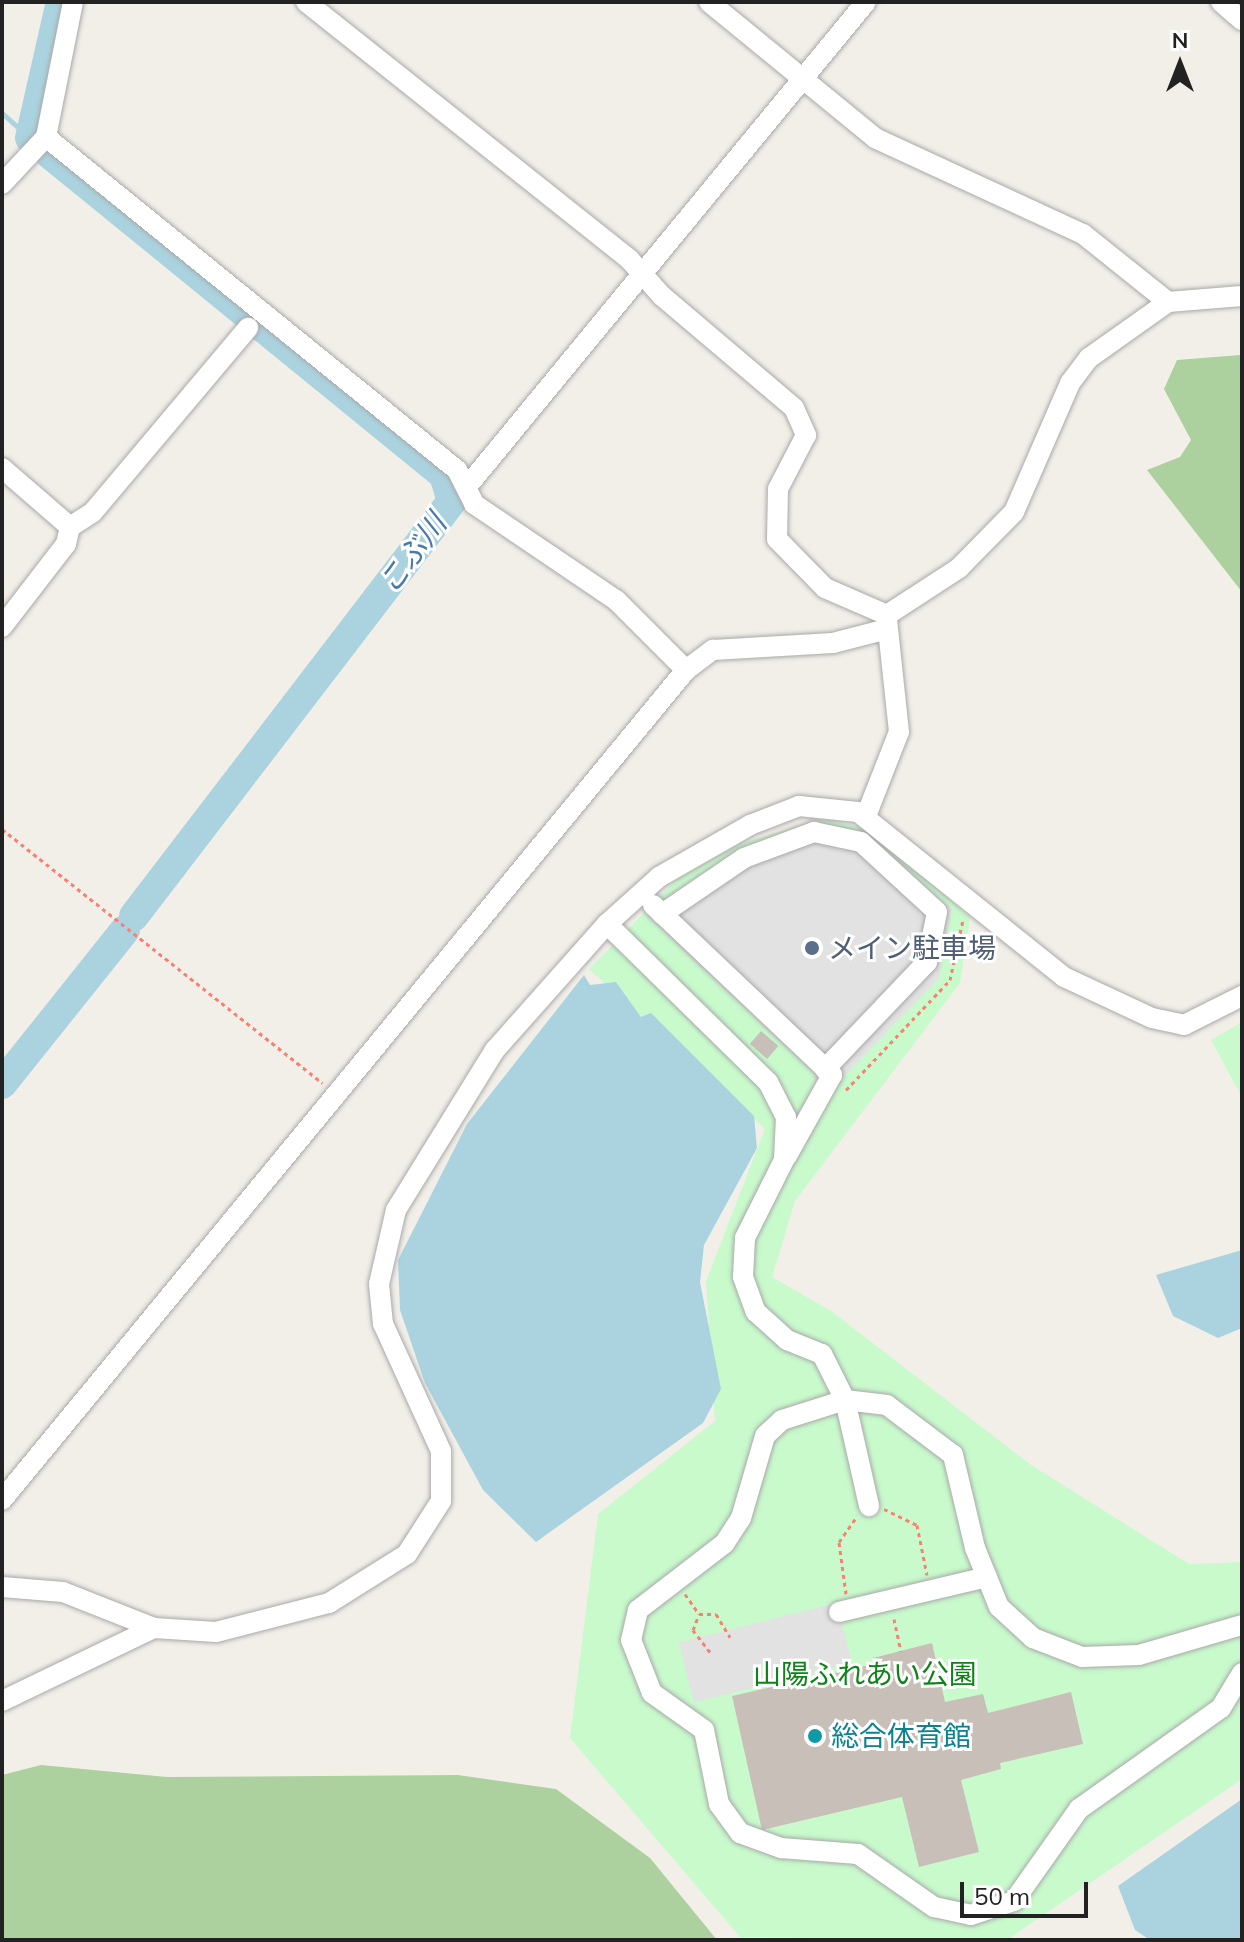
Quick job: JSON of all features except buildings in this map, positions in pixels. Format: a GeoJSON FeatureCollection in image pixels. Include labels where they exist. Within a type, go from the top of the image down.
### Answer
{"type":"FeatureCollection","features":[{"type":"Feature","properties":{"kind":"street"},"geometry":{"type":"LineString","coordinates":[[2,184],[46,137],[73,2]]}},
{"type":"Feature","properties":{"kind":"street"},"geometry":{"type":"LineString","coordinates":[[306,2],[642,275],[794,408],[806,435],[778,489],[777,539],[825,588],[887,622]]}},
{"type":"Feature","properties":{"kind":"street"},"geometry":{"type":"LineString","coordinates":[[709,2],[875,138],[1083,234],[1168,302]]}},
{"type":"Feature","properties":{"kind":"street"},"geometry":{"type":"LineString","coordinates":[[470,483],[642,275],[800,75],[866,2]]}},
{"type":"Feature","properties":{"kind":"street"},"geometry":{"type":"LineString","coordinates":[[1221,2],[1242,20]]}},
{"type":"Feature","properties":{"kind":"street"},"geometry":{"type":"LineString","coordinates":[[46,137],[470,483],[474,504],[617,601],[686,670]]}},
{"type":"Feature","properties":{"kind":"street"},"geometry":{"type":"LineString","coordinates":[[2,1500],[686,670],[713,650],[833,643],[887,622],[959,568],[1014,512],[1070,383],[1089,358],[1168,302],[1242,296]]}},
{"type":"Feature","properties":{"kind":"street"},"geometry":{"type":"LineString","coordinates":[[2,627],[66,544],[70,527],[93,512],[248,328]]}},
{"type":"Feature","properties":{"kind":"street"},"geometry":{"type":"LineString","coordinates":[[2,468],[70,527]]}},
{"type":"Feature","properties":{"kind":"street"},"geometry":{"type":"LineString","coordinates":[[866,816],[899,732],[887,622]]}},
{"type":"Feature","properties":{"kind":"street"},"geometry":{"type":"LineString","coordinates":[[2,1587],[63,1592],[154,1628],[216,1632],[329,1603],[407,1554],[430,1525],[441,1501],[441,1451],[383,1324],[383,1248],[432,1141],[486,1063],[607,924],[641,894],[703,848],[799,806],[866,816],[1064,977],[1152,1018],[1184,1025],[1242,996]]}},
{"type":"Feature","properties":{"kind":"street"},"geometry":{"type":"LineString","coordinates":[[662,914],[744,858],[814,832],[861,842],[937,912]]}},
{"type":"Feature","properties":{"kind":"street"},"geometry":{"type":"LineString","coordinates":[[825,1069],[927,962],[937,912],[955,888]]}},
{"type":"Feature","properties":{"kind":"street"},"geometry":{"type":"LineString","coordinates":[[641,894],[832,1075],[745,1238],[743,1277],[756,1312],[787,1340],[822,1354],[845,1400],[869,1506]]}},
{"type":"Feature","properties":{"kind":"street"},"geometry":{"type":"LineString","coordinates":[[607,924],[768,1082],[786,1117],[784,1160]]}},
{"type":"Feature","properties":{"kind":"street"},"geometry":{"type":"LineString","coordinates":[[1242,1625],[1139,1655],[1082,1657],[1033,1638],[999,1607],[987,1577],[953,1455],[887,1405],[845,1400],[782,1420],[765,1436],[741,1518],[725,1543],[638,1610],[631,1640],[638,1671],[652,1693],[704,1730],[719,1804],[740,1833],[781,1848],[858,1854],[934,1907],[971,1915],[1014,1901],[1079,1809],[1221,1708],[1242,1673]]}},
{"type":"Feature","properties":{"kind":"street"},"geometry":{"type":"LineString","coordinates":[[845,1610],[987,1577]]}},
{"type":"Feature","properties":{"kind":"street"},"geometry":{"type":"LineString","coordinates":[[2,1701],[154,1628]]}},
{"type":"Feature","properties":{"kind":"path"},"geometry":{"type":"LineString","coordinates":[[2,829],[335,1094]]}},
{"type":"Feature","properties":{"kind":"path"},"geometry":{"type":"LineString","coordinates":[[843,1093],[950,980],[973,903]]}},
{"type":"Feature","properties":{"kind":"path"},"geometry":{"type":"LineString","coordinates":[[845,1610],[839,1542],[869,1506],[917,1525],[930,1590]]}},
{"type":"Feature","properties":{"kind":"path"},"geometry":{"type":"LineString","coordinates":[[680,1586],[699,1614]]}},
{"type":"Feature","properties":{"kind":"path"},"geometry":{"type":"LineString","coordinates":[[890,1600],[901,1651]]}},
{"type":"Feature","properties":{"kind":"path"},"geometry":{"type":"LineString","coordinates":[[699,1614],[716,1614],[730,1637]]}},
{"type":"Feature","properties":{"kind":"path"},"geometry":{"type":"LineString","coordinates":[[699,1614],[693,1630],[710,1652]]}},
{"type":"Feature","properties":{"kind":"green space"},"geometry":{"type":"Polygon","coordinates":[[[1240,355],[1242,592],[1147,470],[1180,457],[1191,440],[1164,389],[1177,360],[1240,355]]]}},
{"type":"Feature","properties":{"kind":"green space","name":"山陽ふれあい公園"},"geometry":{"type":"Polygon","coordinates":[[[824,818],[874,831],[970,918],[960,983],[795,1201],[772,1277],[831,1311],[1031,1465],[1189,1564],[1242,1562],[1242,1779],[1007,1940],[740,1937],[570,1738],[598,1514],[715,1421],[706,1281],[765,1129],[589,969],[679,877],[742,843],[824,818]]]}},
{"type":"Feature","properties":{"kind":"green space"},"geometry":{"type":"Polygon","coordinates":[[[1242,1022],[1242,1097],[1211,1040],[1242,1022]]]}},
{"type":"Feature","properties":{"kind":"green space"},"geometry":{"type":"Polygon","coordinates":[[[41,1765],[167,1777],[458,1775],[556,1789],[650,1858],[717,1940],[2,1940],[2,1775],[41,1765]]]}},
{"type":"Feature","properties":{"kind":"shaded area","name":"メイン駐車場"},"geometry":{"type":"Polygon","coordinates":[[[862,832],[952,909],[939,978],[831,1090],[648,917],[672,893],[738,853],[862,832]]]}},
{"type":"Feature","properties":{"kind":"shaded area"},"geometry":{"type":"Polygon","coordinates":[[[837,1603],[852,1663],[694,1703],[679,1642],[837,1603]]]}},
{"type":"Feature","properties":{"kind":"water"},"geometry":{"type":"Polygon","coordinates":[[[584,975],[590,985],[616,982],[641,1017],[651,1013],[754,1116],[757,1148],[704,1245],[700,1282],[721,1389],[703,1423],[536,1542],[483,1490],[425,1383],[400,1310],[398,1260],[467,1124],[584,975]]]}},
{"type":"Feature","properties":{"kind":"water"},"geometry":{"type":"Polygon","coordinates":[[[1242,1250],[1242,1328],[1218,1338],[1173,1316],[1156,1275],[1242,1250]]]}},
{"type":"Feature","properties":{"kind":"water"},"geometry":{"type":"Polygon","coordinates":[[[1242,1799],[1242,1940],[1150,1940],[1135,1930],[1118,1886],[1242,1799]]]}},
{"type":"Feature","properties":{"kind":"waterway","name":"こぶ川"},"geometry":{"type":"LineString","coordinates":[[30,138],[61,2]]}},
{"type":"Feature","properties":{"kind":"waterway"},"geometry":{"type":"LineString","coordinates":[[2,113],[29,137]]}},
{"type":"Feature","properties":{"kind":"waterway","name":"こぶ川"},"geometry":{"type":"LineString","coordinates":[[50,154],[444,475],[452,501],[134,916]]}},
{"type":"Feature","properties":{"kind":"waterway","name":"こぶ川"},"geometry":{"type":"LineString","coordinates":[[2,1084],[125,930]]}},
{"type":"Feature","properties":{"kind":"place","name":"メイン駐車場"},"geometry":{"type":"Point","coordinates":[812,948]}},
{"type":"Feature","properties":{"kind":"place","name":"総合体育館"},"geometry":{"type":"Point","coordinates":[815,1736]}}]}
